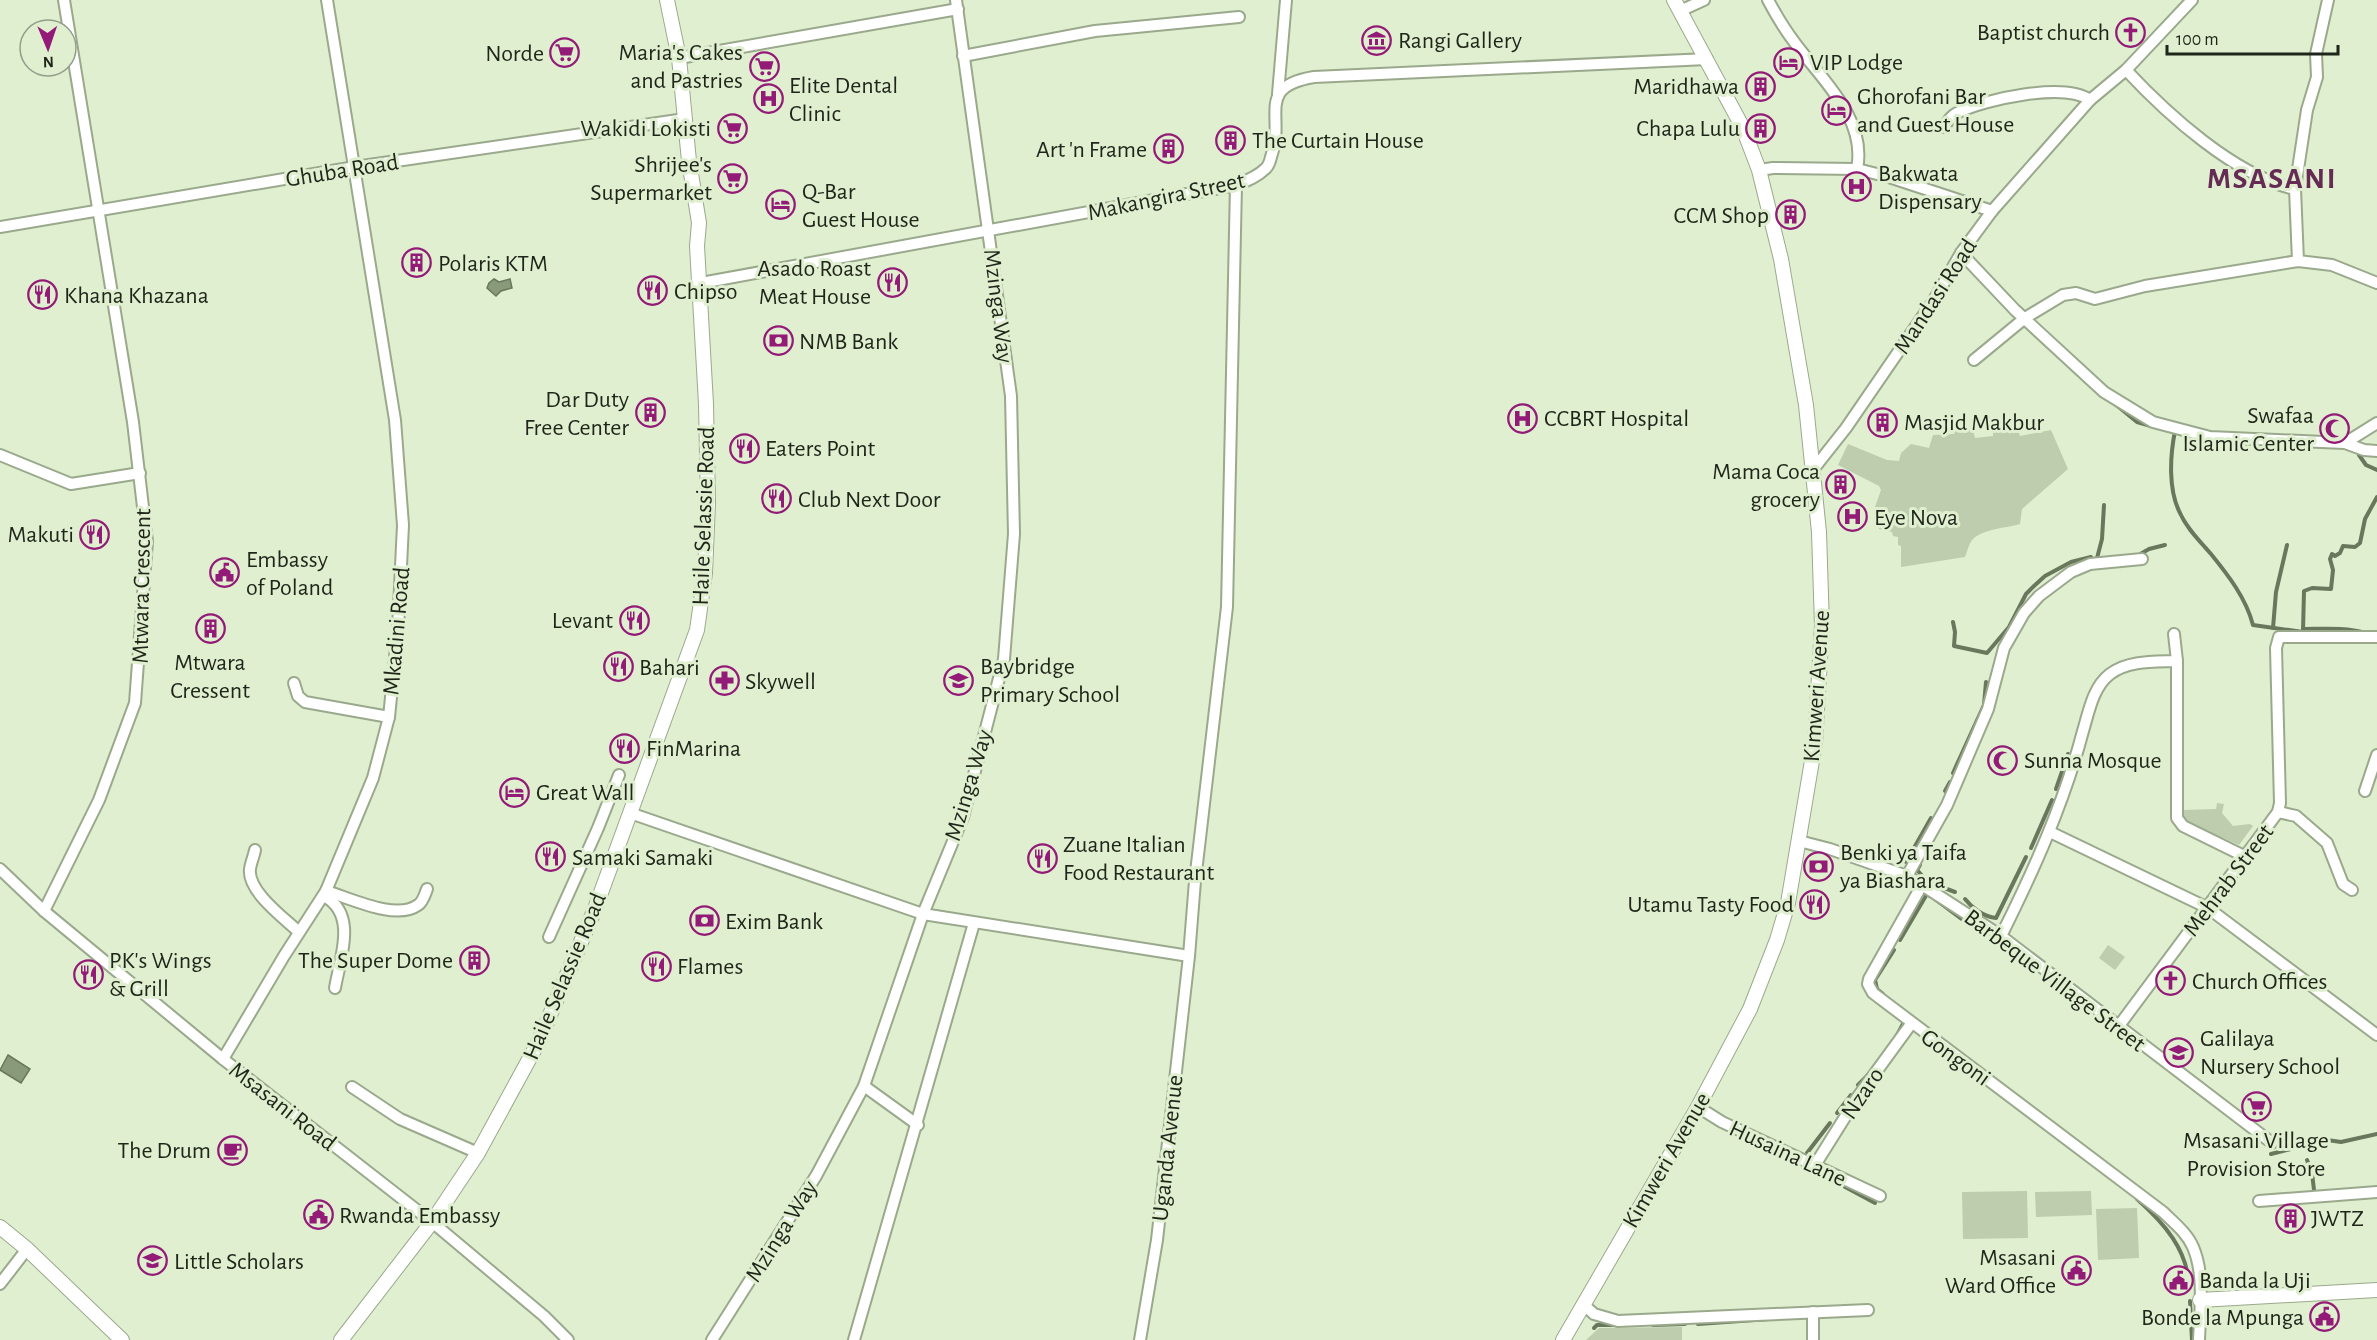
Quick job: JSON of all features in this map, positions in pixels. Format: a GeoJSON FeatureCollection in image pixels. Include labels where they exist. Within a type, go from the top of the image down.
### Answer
{"type":"FeatureCollection","features":[{"type":"Feature","properties":{"kind":"street","name":"Mtwara Crescent"},"geometry":{"type":"LineString","coordinates":[[44,911],[99,800],[135,702],[147,541],[140,473],[64,0]]}},
{"type":"Feature","properties":{"kind":"street","name":"Mkadini Road"},"geometry":{"type":"LineString","coordinates":[[223,1059],[325,893],[373,778],[389,717],[399,628],[403,525],[395,420],[327,0]]}},
{"type":"Feature","properties":{"kind":"street","name":"Haile Selassie Road"},"geometry":{"type":"LineString","coordinates":[[341,1340],[432,1222],[478,1153],[538,1043],[594,909],[697,630],[705,573],[708,503],[701,283],[697,246],[699,223],[679,58],[667,0]]}},
{"type":"Feature","properties":{"kind":"street","name":"Makangira Street"},"geometry":{"type":"LineString","coordinates":[[701,283],[1236,185],[1257,176],[1267,167],[1275,147],[1286,0]]}},
{"type":"Feature","properties":{"kind":"street"},"geometry":{"type":"LineString","coordinates":[[1677,5],[1704,0]]}},
{"type":"Feature","properties":{"kind":"street"},"geometry":{"type":"LineString","coordinates":[[1768,0],[1791,39],[1829,83],[1852,124],[1858,144],[1857,169]]}},
{"type":"Feature","properties":{"kind":"street","name":"Mandasi Road"},"geometry":{"type":"LineString","coordinates":[[1812,471],[1846,428],[1992,211],[2090,100],[2127,70],[2192,0]]}},
{"type":"Feature","properties":{"kind":"street"},"geometry":{"type":"LineString","coordinates":[[2298,261],[2295,189],[2307,110],[2317,77],[2316,54],[2328,0]]}},
{"type":"Feature","properties":{"kind":"street"},"geometry":{"type":"LineString","coordinates":[[679,58],[957,4]]}},
{"type":"Feature","properties":{"kind":"street","name":"Mzinga Way"},"geometry":{"type":"LineString","coordinates":[[712,1340],[816,1176],[864,1086],[922,914],[963,817],[1004,659],[1014,534],[1011,396],[957,4]]}},
{"type":"Feature","properties":{"kind":"street","name":"Kimweri Avenue"},"geometry":{"type":"LineString","coordinates":[[1563,1340],[1698,1107],[1746,1018],[1764,976],[1788,903],[1815,742],[1822,626],[1819,532],[1806,405],[1781,259],[1759,170],[1743,128],[1677,5]]}},
{"type":"Feature","properties":{"kind":"street"},"geometry":{"type":"LineString","coordinates":[[963,56],[1095,31],[1239,17]]}},
{"type":"Feature","properties":{"kind":"street"},"geometry":{"type":"LineString","coordinates":[[1278,94],[1286,84],[1314,76],[1707,59]]}},
{"type":"Feature","properties":{"kind":"street"},"geometry":{"type":"LineString","coordinates":[[2127,70],[2185,126],[2218,151],[2250,173],[2278,185],[2295,189]]}},
{"type":"Feature","properties":{"kind":"street"},"geometry":{"type":"LineString","coordinates":[[1944,127],[1955,114],[2012,95],[2079,94],[2090,100]]}},
{"type":"Feature","properties":{"kind":"street","name":"Ghuba Road"},"geometry":{"type":"LineString","coordinates":[[0,227],[355,167],[685,119]]}},
{"type":"Feature","properties":{"kind":"street"},"geometry":{"type":"LineString","coordinates":[[1759,170],[1773,168],[1857,169],[1889,177],[1992,211]]}},
{"type":"Feature","properties":{"kind":"street","name":"Uganda Avenue"},"geometry":{"type":"LineString","coordinates":[[1140,1340],[1157,1240],[1227,607],[1236,185]]}},
{"type":"Feature","properties":{"kind":"street"},"geometry":{"type":"LineString","coordinates":[[1961,254],[2104,392],[2153,422],[2210,437],[2345,443],[2364,450],[2377,451]]}},
{"type":"Feature","properties":{"kind":"street"},"geometry":{"type":"LineString","coordinates":[[1974,360],[2025,318],[2063,296],[2076,293],[2095,300],[2145,286],[2298,261],[2332,265],[2377,283]]}},
{"type":"Feature","properties":{"kind":"street"},"geometry":{"type":"LineString","coordinates":[[2345,443],[2377,423]]}},
{"type":"Feature","properties":{"kind":"street"},"geometry":{"type":"LineString","coordinates":[[0,455],[71,484],[140,473]]}},
{"type":"Feature","properties":{"kind":"street"},"geometry":{"type":"LineString","coordinates":[[1907,876],[1947,805],[1988,709],[2004,648],[2024,612],[2039,596],[2071,573],[2090,564],[2142,559]]}},
{"type":"Feature","properties":{"kind":"street"},"geometry":{"type":"LineString","coordinates":[[2174,634],[2177,661],[2177,812],[2179,823],[2246,857]]}},
{"type":"Feature","properties":{"kind":"street","name":"Mehrab Street"},"geometry":{"type":"LineString","coordinates":[[2118,1027],[2278,812],[2280,802],[2276,648],[2279,637],[2283,635],[2377,637]]}},
{"type":"Feature","properties":{"kind":"street"},"geometry":{"type":"LineString","coordinates":[[2001,936],[2050,832],[2073,769],[2097,689],[2109,675],[2121,667],[2177,661]]}},
{"type":"Feature","properties":{"kind":"street"},"geometry":{"type":"LineString","coordinates":[[294,682],[298,696],[305,702],[389,717]]}},
{"type":"Feature","properties":{"kind":"street"},"geometry":{"type":"LineString","coordinates":[[2365,791],[2377,755]]}},
{"type":"Feature","properties":{"kind":"street"},"geometry":{"type":"LineString","coordinates":[[549,938],[619,775]]}},
{"type":"Feature","properties":{"kind":"street"},"geometry":{"type":"LineString","coordinates":[[2278,812],[2296,816],[2327,843],[2343,884],[2352,890]]}},
{"type":"Feature","properties":{"kind":"street"},"geometry":{"type":"LineString","coordinates":[[630,813],[922,914],[1189,956]]}},
{"type":"Feature","properties":{"kind":"street"},"geometry":{"type":"LineString","coordinates":[[2050,832],[2208,908],[2377,1035]]}},
{"type":"Feature","properties":{"kind":"street"},"geometry":{"type":"LineString","coordinates":[[1799,841],[1830,849],[1907,876],[1922,885]]}},
{"type":"Feature","properties":{"kind":"street"},"geometry":{"type":"LineString","coordinates":[[255,850],[250,869],[254,885],[268,903],[299,932]]}},
{"type":"Feature","properties":{"kind":"street","name":"Msasani Road"},"geometry":{"type":"LineString","coordinates":[[0,869],[44,911],[223,1059],[432,1222],[544,1316],[568,1340]]}},
{"type":"Feature","properties":{"kind":"street","name":"Barbeque Village Street"},"geometry":{"type":"LineString","coordinates":[[1922,885],[2001,936],[2272,1143]]}},
{"type":"Feature","properties":{"kind":"street","name":"Gongoni"},"geometry":{"type":"LineString","coordinates":[[1922,885],[1868,984],[1873,993],[1911,1024],[2163,1212],[2184,1232],[2193,1246],[2198,1265],[2200,1300]]}},
{"type":"Feature","properties":{"kind":"street"},"geometry":{"type":"LineString","coordinates":[[325,893],[393,912],[421,904],[427,889]]}},
{"type":"Feature","properties":{"kind":"street"},"geometry":{"type":"LineString","coordinates":[[325,893],[345,924],[335,988]]}},
{"type":"Feature","properties":{"kind":"street"},"geometry":{"type":"LineString","coordinates":[[854,1340],[918,1125],[974,923]]}},
{"type":"Feature","properties":{"kind":"street","name":"Nzaro"},"geometry":{"type":"LineString","coordinates":[[1815,1165],[1857,1098],[1911,1024]]}},
{"type":"Feature","properties":{"kind":"street"},"geometry":{"type":"LineString","coordinates":[[864,1086],[918,1125]]}},
{"type":"Feature","properties":{"kind":"street"},"geometry":{"type":"LineString","coordinates":[[352,1087],[400,1119],[478,1153]]}},
{"type":"Feature","properties":{"kind":"street","name":"Husaina Lane"},"geometry":{"type":"LineString","coordinates":[[1698,1107],[1722,1122],[1880,1196]]}},
{"type":"Feature","properties":{"kind":"street"},"geometry":{"type":"LineString","coordinates":[[2259,1201],[2377,1192]]}},
{"type":"Feature","properties":{"kind":"street"},"geometry":{"type":"LineString","coordinates":[[0,1227],[27,1249],[122,1340]]}},
{"type":"Feature","properties":{"kind":"street"},"geometry":{"type":"LineString","coordinates":[[0,1284],[27,1249]]}},
{"type":"Feature","properties":{"kind":"street"},"geometry":{"type":"LineString","coordinates":[[2199,1340],[2200,1300],[2377,1290]]}},
{"type":"Feature","properties":{"kind":"street"},"geometry":{"type":"LineString","coordinates":[[1584,1305],[1594,1314],[1618,1321],[1868,1310]]}},
{"type":"Feature","properties":{"kind":"street"},"geometry":{"type":"LineString","coordinates":[[1813,1312],[1813,1340]]}},
{"type":"Feature","properties":{"kind":"shaded area"},"geometry":{"type":"Polygon","coordinates":[[[494,279],[499,282],[510,279],[512,288],[501,291],[496,296],[487,288],[494,279]]]}},
{"type":"Feature","properties":{"kind":"shaded area"},"geometry":{"type":"Polygon","coordinates":[[[2016,422],[2020,436],[2051,430],[2068,469],[2022,509],[2020,524],[1977,536],[1970,543],[1965,557],[1901,567],[1901,546],[1898,545],[1898,537],[1893,536],[1892,532],[1879,529],[1880,509],[1875,507],[1881,490],[1879,486],[1838,465],[1848,444],[1887,460],[1899,461],[1901,453],[1911,444],[1929,448],[1933,435],[1954,434],[1956,429],[1973,430],[1975,438],[1993,436],[1993,426],[2016,422]]]}},
{"type":"Feature","properties":{"kind":"shaded area"},"geometry":{"type":"Polygon","coordinates":[[[2217,803],[2224,804],[2222,813],[2233,826],[2250,824],[2253,826],[2239,845],[2183,820],[2183,810],[2216,809],[2217,803]]]}},
{"type":"Feature","properties":{"kind":"shaded area"},"geometry":{"type":"Polygon","coordinates":[[[2108,945],[2125,957],[2115,970],[2099,958],[2108,945]]]}},
{"type":"Feature","properties":{"kind":"shaded area"},"geometry":{"type":"Polygon","coordinates":[[[8,1055],[30,1069],[21,1083],[0,1070],[8,1055]]]}},
{"type":"Feature","properties":{"kind":"shaded area"},"geometry":{"type":"Polygon","coordinates":[[[2027,1191],[2028,1238],[1963,1239],[1962,1192],[2027,1191]]]}},
{"type":"Feature","properties":{"kind":"shaded area"},"geometry":{"type":"Polygon","coordinates":[[[2091,1191],[2092,1215],[2036,1217],[2035,1192],[2091,1191]]]}},
{"type":"Feature","properties":{"kind":"shaded area"},"geometry":{"type":"Polygon","coordinates":[[[2137,1208],[2139,1258],[2098,1260],[2096,1209],[2137,1208]]]}},
{"type":"Feature","properties":{"kind":"shaded area"},"geometry":{"type":"Polygon","coordinates":[[[1682,1327],[1682,1340],[1586,1340],[1599,1328],[1682,1327]]]}},
{"type":"Feature","properties":{"kind":"waterway"},"geometry":{"type":"LineString","coordinates":[[2115,404],[2137,422],[2151,426]]}},
{"type":"Feature","properties":{"kind":"waterway"},"geometry":{"type":"LineString","coordinates":[[2173,431],[2175,431],[2171,473],[2176,504],[2190,530],[2236,587],[2253,625],[2303,632],[2303,629],[2334,629],[2365,633]]}},
{"type":"Feature","properties":{"kind":"waterway"},"geometry":{"type":"LineString","coordinates":[[2359,455],[2366,465],[2377,470]]}},
{"type":"Feature","properties":{"kind":"waterway"},"geometry":{"type":"LineString","coordinates":[[2303,631],[2304,591],[2312,588],[2331,589],[2333,570],[2330,559],[2332,554],[2335,556],[2340,553],[2343,546],[2355,547],[2360,543],[2365,519],[2377,497]]}},
{"type":"Feature","properties":{"kind":"waterway"},"geometry":{"type":"LineString","coordinates":[[2096,562],[2102,539],[2104,505]]}},
{"type":"Feature","properties":{"kind":"waterway"},"geometry":{"type":"LineString","coordinates":[[2137,556],[2149,549],[2165,545]]}},
{"type":"Feature","properties":{"kind":"waterway"},"geometry":{"type":"LineString","coordinates":[[2273,628],[2276,592],[2287,545]]}},
{"type":"Feature","properties":{"kind":"waterway"},"geometry":{"type":"LineString","coordinates":[[1953,622],[1954,646],[1987,653],[2009,627],[2026,594],[2045,576],[2071,562],[2091,557],[2091,561]]}},
{"type":"Feature","properties":{"kind":"waterway"},"geometry":{"type":"LineString","coordinates":[[1953,773],[1984,705],[1986,682]]}},
{"type":"Feature","properties":{"kind":"waterway"},"geometry":{"type":"LineString","coordinates":[[2056,789],[2068,754]]}},
{"type":"Feature","properties":{"kind":"waterway"},"geometry":{"type":"LineString","coordinates":[[1945,791],[1950,782]]}},
{"type":"Feature","properties":{"kind":"waterway"},"geometry":{"type":"LineString","coordinates":[[2031,848],[2052,800]]}},
{"type":"Feature","properties":{"kind":"waterway"},"geometry":{"type":"LineString","coordinates":[[1906,862],[1931,818]]}},
{"type":"Feature","properties":{"kind":"waterway"},"geometry":{"type":"LineString","coordinates":[[1965,899],[1979,912],[1996,918],[2026,857]]}},
{"type":"Feature","properties":{"kind":"waterway"},"geometry":{"type":"LineString","coordinates":[[1920,865],[1917,870],[1928,882],[1955,892]]}},
{"type":"Feature","properties":{"kind":"waterway"},"geometry":{"type":"LineString","coordinates":[[1900,940],[1927,894],[1930,896]]}},
{"type":"Feature","properties":{"kind":"waterway"},"geometry":{"type":"LineString","coordinates":[[1936,900],[1967,923]]}},
{"type":"Feature","properties":{"kind":"waterway"},"geometry":{"type":"LineString","coordinates":[[1883,994],[1877,989],[1875,980],[1894,950]]}},
{"type":"Feature","properties":{"kind":"waterway"},"geometry":{"type":"LineString","coordinates":[[1896,1037],[1903,1024]]}},
{"type":"Feature","properties":{"kind":"waterway"},"geometry":{"type":"LineString","coordinates":[[1858,1085],[1869,1074]]}},
{"type":"Feature","properties":{"kind":"waterway"},"geometry":{"type":"LineString","coordinates":[[1837,1113],[1851,1095]]}},
{"type":"Feature","properties":{"kind":"waterway"},"geometry":{"type":"LineString","coordinates":[[1807,1153],[1830,1123]]}},
{"type":"Feature","properties":{"kind":"waterway"},"geometry":{"type":"LineString","coordinates":[[2271,1154],[2327,1140],[2341,1142],[2377,1134]]}},
{"type":"Feature","properties":{"kind":"waterway"},"geometry":{"type":"LineString","coordinates":[[2307,1160],[2312,1173],[2314,1190]]}},
{"type":"Feature","properties":{"kind":"waterway"},"geometry":{"type":"LineString","coordinates":[[1821,1174],[1875,1203]]}},
{"type":"Feature","properties":{"kind":"waterway"},"geometry":{"type":"LineString","coordinates":[[2137,1199],[2173,1238],[2184,1261],[2189,1287]]}},
{"type":"Feature","properties":{"kind":"waterway"},"geometry":{"type":"LineString","coordinates":[[2190,1301],[2192,1340]]}},
{"type":"Feature","properties":{"kind":"waterway"},"geometry":{"type":"LineString","coordinates":[[1698,1324],[1769,1319]]}},
{"type":"Feature","properties":{"kind":"waterway"},"geometry":{"type":"LineString","coordinates":[[1653,1325],[1685,1324]]}},
{"type":"Feature","properties":{"kind":"waterway"},"geometry":{"type":"LineString","coordinates":[[1594,1328],[1597,1325],[1616,1325]]}},
{"type":"Feature","properties":{"kind":"place","name":"Baptist church"},"geometry":{"type":"Point","coordinates":[2131,32]}},
{"type":"Feature","properties":{"kind":"place","name":"Rangi Gallery"},"geometry":{"type":"Point","coordinates":[1377,40]}},
{"type":"Feature","properties":{"kind":"place","name":"Norde"},"geometry":{"type":"Point","coordinates":[565,53]}},
{"type":"Feature","properties":{"kind":"place","name":"VIP Lodge"},"geometry":{"type":"Point","coordinates":[1789,62]}},
{"type":"Feature","properties":{"kind":"place","name":"Maria's Cakes and Pastries"},"geometry":{"type":"Point","coordinates":[764,66]}},
{"type":"Feature","properties":{"kind":"place","name":"Maridhawa"},"geometry":{"type":"Point","coordinates":[1760,86]}},
{"type":"Feature","properties":{"kind":"place","name":"Elite Dental Clinic"},"geometry":{"type":"Point","coordinates":[768,99]}},
{"type":"Feature","properties":{"kind":"place","name":"Ghorofani Bar and Guest House"},"geometry":{"type":"Point","coordinates":[1836,110]}},
{"type":"Feature","properties":{"kind":"place","name":"Wakidi Lokisti"},"geometry":{"type":"Point","coordinates":[732,128]}},
{"type":"Feature","properties":{"kind":"place","name":"Chapa Lulu"},"geometry":{"type":"Point","coordinates":[1761,128]}},
{"type":"Feature","properties":{"kind":"place","name":"The Curtain House"},"geometry":{"type":"Point","coordinates":[1231,140]}},
{"type":"Feature","properties":{"kind":"place","name":"Art 'n Frame"},"geometry":{"type":"Point","coordinates":[1168,149]}},
{"type":"Feature","properties":{"kind":"place","name":"Shrijee's Supermarket"},"geometry":{"type":"Point","coordinates":[733,178]}},
{"type":"Feature","properties":{"kind":"place","name":"Bakwata Dispensary"},"geometry":{"type":"Point","coordinates":[1857,187]}},
{"type":"Feature","properties":{"kind":"place","name":"Q-Bar Guest House"},"geometry":{"type":"Point","coordinates":[781,205]}},
{"type":"Feature","properties":{"kind":"place","name":"CCM Shop"},"geometry":{"type":"Point","coordinates":[1790,215]}},
{"type":"Feature","properties":{"kind":"place","name":"Polaris KTM"},"geometry":{"type":"Point","coordinates":[417,263]}},
{"type":"Feature","properties":{"kind":"place","name":"Asado Roast Meat House"},"geometry":{"type":"Point","coordinates":[892,282]}},
{"type":"Feature","properties":{"kind":"place","name":"Chipso"},"geometry":{"type":"Point","coordinates":[653,291]}},
{"type":"Feature","properties":{"kind":"place","name":"Khana Khazana"},"geometry":{"type":"Point","coordinates":[43,295]}},
{"type":"Feature","properties":{"kind":"place","name":"NMB Bank"},"geometry":{"type":"Point","coordinates":[778,341]}},
{"type":"Feature","properties":{"kind":"place","name":"Dar Duty Free Center"},"geometry":{"type":"Point","coordinates":[650,413]}},
{"type":"Feature","properties":{"kind":"place","name":"CCBRT Hospital"},"geometry":{"type":"Point","coordinates":[1523,418]}},
{"type":"Feature","properties":{"kind":"place","name":"Masjid Makbur"},"geometry":{"type":"Point","coordinates":[1883,422]}},
{"type":"Feature","properties":{"kind":"place","name":"Swafaa Islamic Center"},"geometry":{"type":"Point","coordinates":[2335,429]}},
{"type":"Feature","properties":{"kind":"place","name":"Eaters Point"},"geometry":{"type":"Point","coordinates":[744,448]}},
{"type":"Feature","properties":{"kind":"place","name":"Mama Coca grocery"},"geometry":{"type":"Point","coordinates":[1841,485]}},
{"type":"Feature","properties":{"kind":"place","name":"Club Next Door"},"geometry":{"type":"Point","coordinates":[777,499]}},
{"type":"Feature","properties":{"kind":"place","name":"Eye Nova"},"geometry":{"type":"Point","coordinates":[1853,517]}},
{"type":"Feature","properties":{"kind":"place","name":"Makuti"},"geometry":{"type":"Point","coordinates":[95,534]}},
{"type":"Feature","properties":{"kind":"place","name":"Embassy of Poland"},"geometry":{"type":"Point","coordinates":[225,573]}},
{"type":"Feature","properties":{"kind":"place","name":"Levant"},"geometry":{"type":"Point","coordinates":[634,620]}},
{"type":"Feature","properties":{"kind":"place","name":"Mtwara Cressent"},"geometry":{"type":"Point","coordinates":[210,629]}},
{"type":"Feature","properties":{"kind":"place","name":"Bahari"},"geometry":{"type":"Point","coordinates":[618,667]}},
{"type":"Feature","properties":{"kind":"place","name":"Baybridge Primary School"},"geometry":{"type":"Point","coordinates":[959,680]}},
{"type":"Feature","properties":{"kind":"place","name":"Skywell"},"geometry":{"type":"Point","coordinates":[724,681]}},
{"type":"Feature","properties":{"kind":"place","name":"FinMarina"},"geometry":{"type":"Point","coordinates":[625,748]}},
{"type":"Feature","properties":{"kind":"place","name":"Sunna Mosque"},"geometry":{"type":"Point","coordinates":[2003,760]}},
{"type":"Feature","properties":{"kind":"place","name":"Great Wall"},"geometry":{"type":"Point","coordinates":[515,792]}},
{"type":"Feature","properties":{"kind":"place","name":"Samaki Samaki"},"geometry":{"type":"Point","coordinates":[551,857]}},
{"type":"Feature","properties":{"kind":"place","name":"Zuane Italian Food Restaurant"},"geometry":{"type":"Point","coordinates":[1042,858]}},
{"type":"Feature","properties":{"kind":"place","name":"Benki ya Taifa ya Biashara"},"geometry":{"type":"Point","coordinates":[1819,866]}},
{"type":"Feature","properties":{"kind":"place","name":"Utamu Tasty Food"},"geometry":{"type":"Point","coordinates":[1815,904]}},
{"type":"Feature","properties":{"kind":"place","name":"Exim Bank"},"geometry":{"type":"Point","coordinates":[704,921]}},
{"type":"Feature","properties":{"kind":"place","name":"The Super Dome"},"geometry":{"type":"Point","coordinates":[474,960]}},
{"type":"Feature","properties":{"kind":"place","name":"Flames"},"geometry":{"type":"Point","coordinates":[656,966]}},
{"type":"Feature","properties":{"kind":"place","name":"PK's Wings & Grill"},"geometry":{"type":"Point","coordinates":[88,974]}},
{"type":"Feature","properties":{"kind":"place","name":"Church Offices"},"geometry":{"type":"Point","coordinates":[2171,981]}},
{"type":"Feature","properties":{"kind":"place","name":"Galilaya Nursery School"},"geometry":{"type":"Point","coordinates":[2179,1052]}},
{"type":"Feature","properties":{"kind":"place","name":"Msasani Village Provision Store"},"geometry":{"type":"Point","coordinates":[2256,1107]}},
{"type":"Feature","properties":{"kind":"place","name":"The Drum"},"geometry":{"type":"Point","coordinates":[232,1150]}},
{"type":"Feature","properties":{"kind":"place","name":"Rwanda Embassy"},"geometry":{"type":"Point","coordinates":[318,1215]}},
{"type":"Feature","properties":{"kind":"place","name":"JWTZ"},"geometry":{"type":"Point","coordinates":[2290,1218]}},
{"type":"Feature","properties":{"kind":"place","name":"Little Scholars"},"geometry":{"type":"Point","coordinates":[153,1261]}},
{"type":"Feature","properties":{"kind":"place","name":"Msasani Ward Office"},"geometry":{"type":"Point","coordinates":[2077,1271]}},
{"type":"Feature","properties":{"kind":"place","name":"Banda la Uji"},"geometry":{"type":"Point","coordinates":[2178,1280]}},
{"type":"Feature","properties":{"kind":"place","name":"Bonde la Mpunga"},"geometry":{"type":"Point","coordinates":[2325,1317]}},
{"type":"Feature","properties":{"kind":"district","name":"MSASANI"},"geometry":{"type":"Point","coordinates":[2272,178]}}]}
